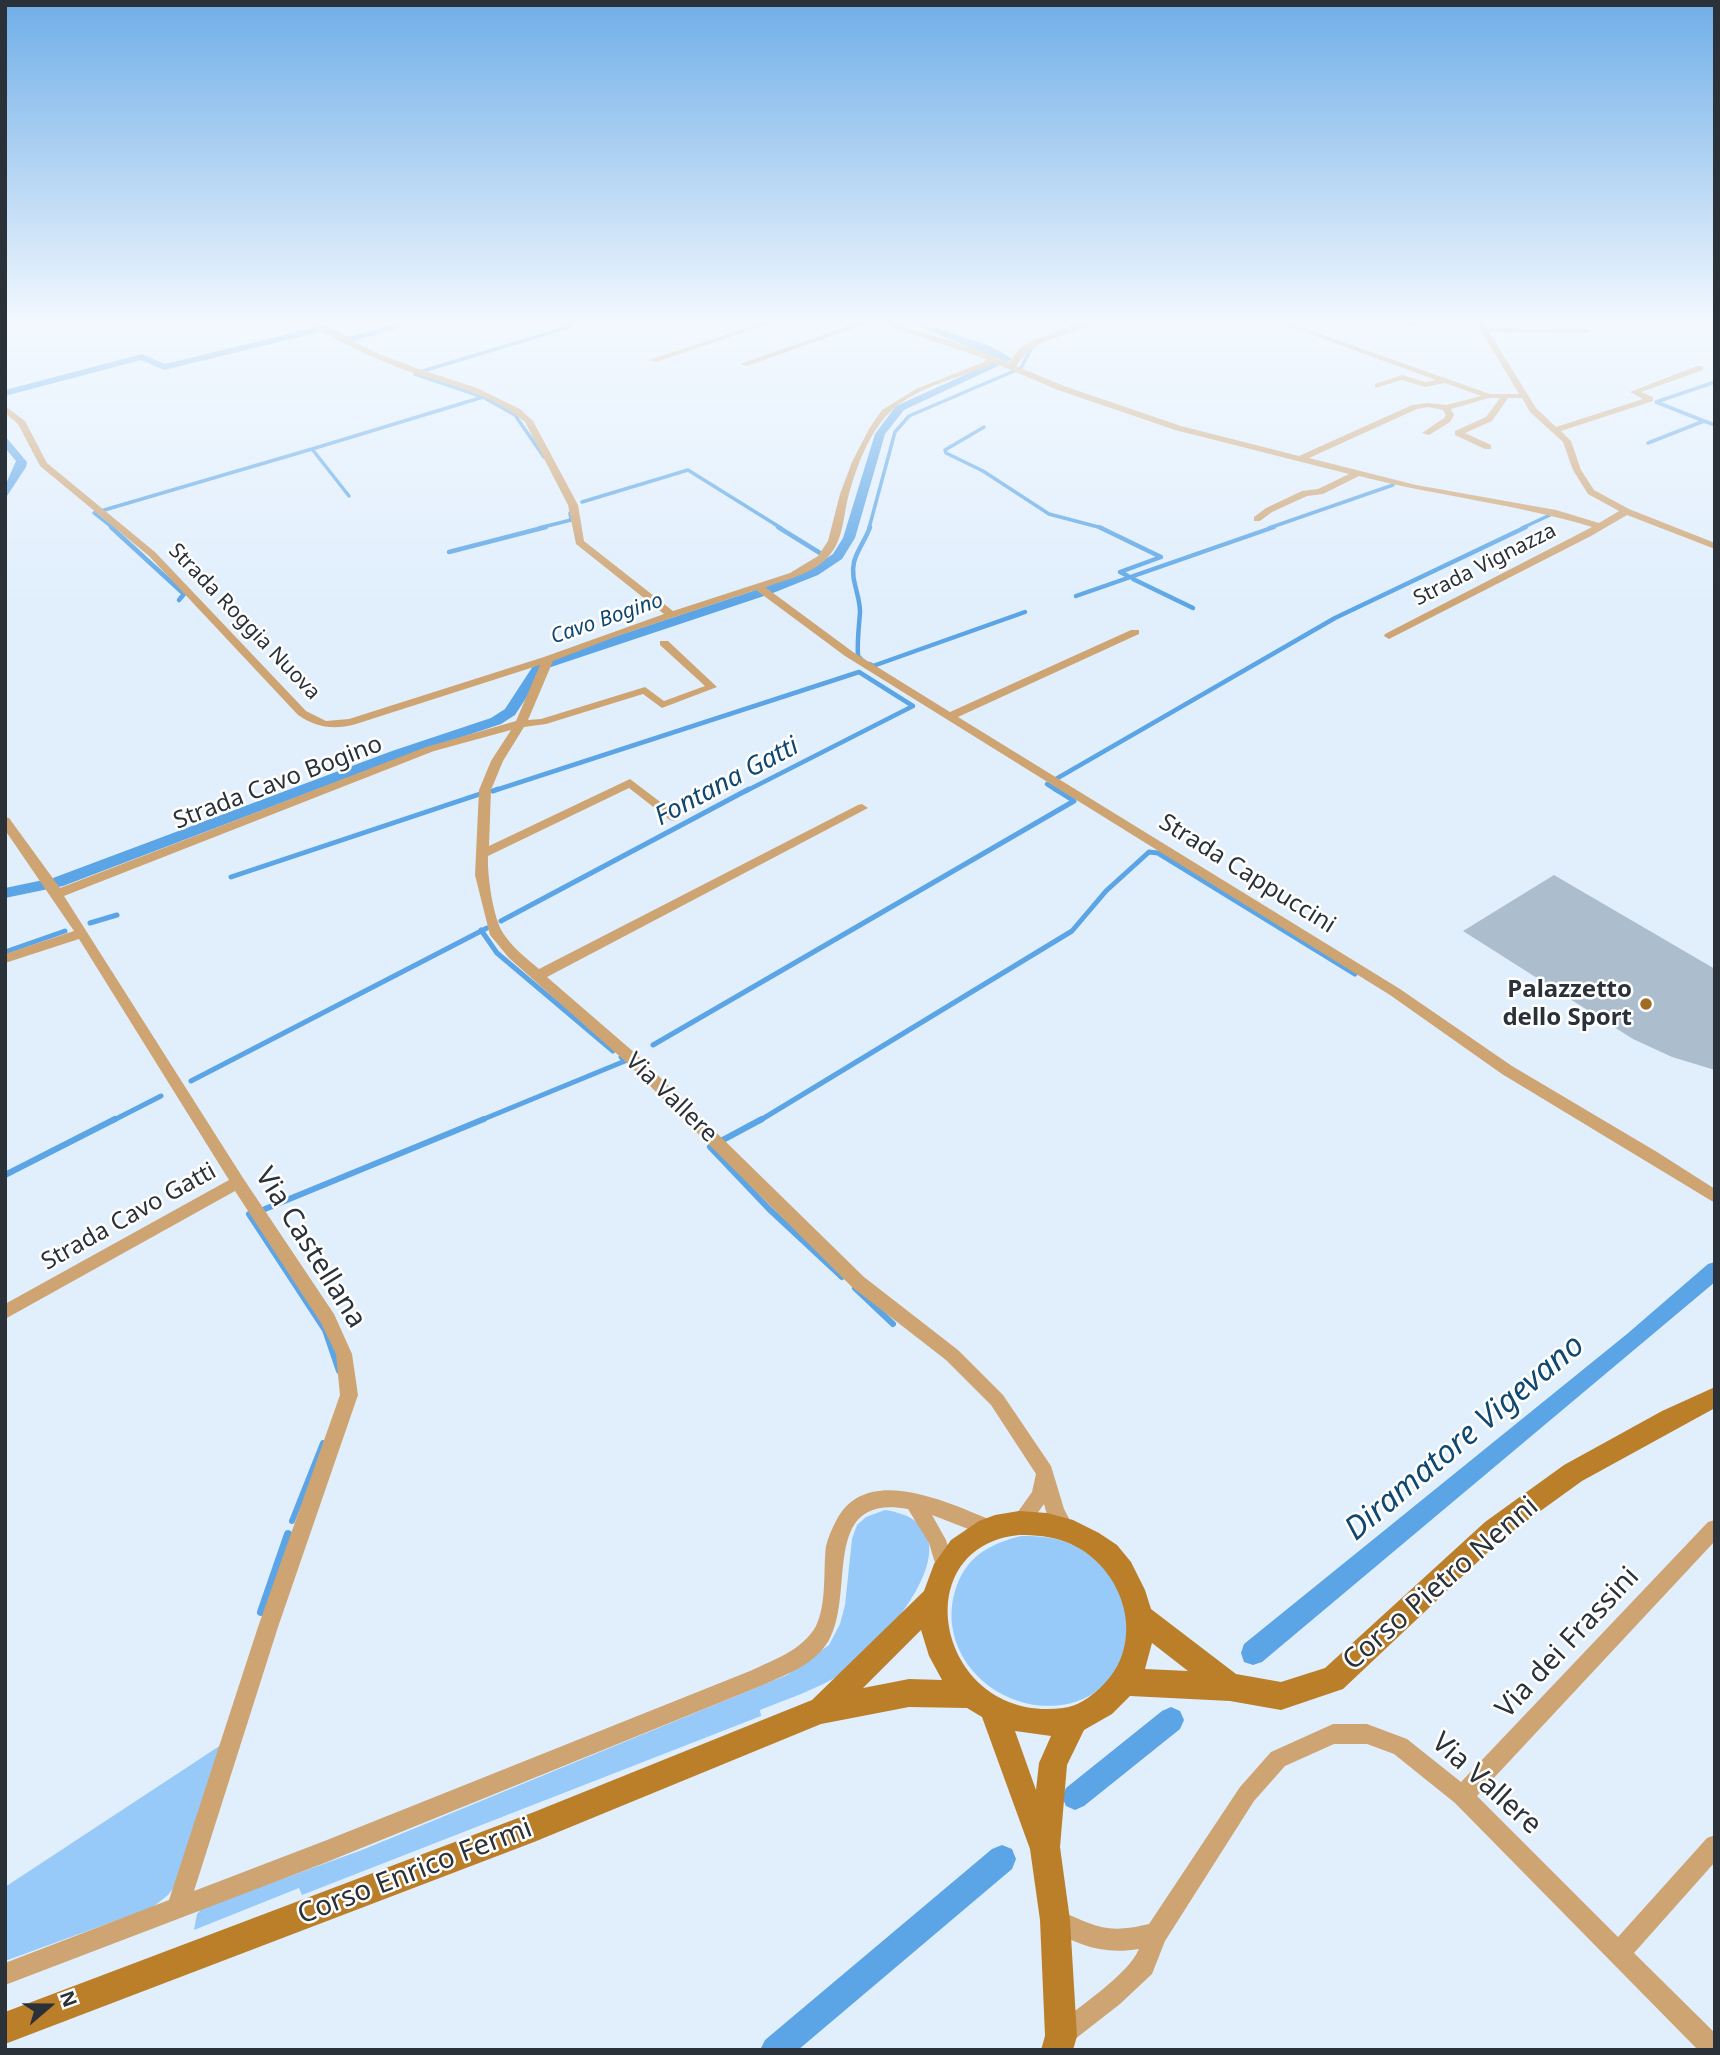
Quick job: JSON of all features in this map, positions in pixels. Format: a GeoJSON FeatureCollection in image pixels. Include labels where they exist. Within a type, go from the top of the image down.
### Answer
{"type":"FeatureCollection","features":[{"type":"Feature","properties":{"kind":"main road","name":"Corso Pietro Nenni"},"geometry":{"type":"LineString","coordinates":[[1126,1682],[1230,1687],[1281,1696],[1334,1679],[1494,1530],[1573,1473],[1671,1418],[1715,1397]]}},
{"type":"Feature","properties":{"kind":"main road"},"geometry":{"type":"LineString","coordinates":[[1019,1522],[1065,1528],[1092,1542],[1115,1562],[1131,1588],[1140,1616],[1139,1650],[1126,1682],[1104,1705],[1074,1720],[1033,1723],[993,1710],[969,1694],[951,1673],[939,1650],[933,1625],[933,1600],[945,1567],[963,1546],[989,1528],[1019,1522]]}},
{"type":"Feature","properties":{"kind":"main road","name":"Corso Enrico Fermi"},"geometry":{"type":"LineString","coordinates":[[821,1710],[933,1600]]}},
{"type":"Feature","properties":{"kind":"main road","name":"Corso Pietro Nenni"},"geometry":{"type":"LineString","coordinates":[[1140,1616],[1230,1687]]}},
{"type":"Feature","properties":{"kind":"main road","name":"Corso Enrico Fermi"},"geometry":{"type":"LineString","coordinates":[[5,2028],[534,1827],[821,1710],[909,1693],[969,1694]]}},
{"type":"Feature","properties":{"kind":"main road"},"geometry":{"type":"LineString","coordinates":[[993,1710],[1030,1816],[1045,1847]]}},
{"type":"Feature","properties":{"kind":"main road"},"geometry":{"type":"LineString","coordinates":[[1059,2043],[1055,1920],[1045,1847],[1053,1763],[1074,1720]]}},
{"type":"Feature","properties":{"kind":"street","name":"Strada Roggia Nuova"},"geometry":{"type":"LineString","coordinates":[[13,415],[22,423],[43,464],[152,554],[302,713],[321,725],[352,722],[546,663],[671,614],[793,575],[815,564],[827,553],[835,537],[856,460],[882,415]]}},
{"type":"Feature","properties":{"kind":"street"},"geometry":{"type":"LineString","coordinates":[[523,415],[529,421],[573,505],[579,542],[671,614]]}},
{"type":"Feature","properties":{"kind":"street","name":"Strada Vignazza"},"geometry":{"type":"LineString","coordinates":[[1140,415],[1178,428],[1416,488],[1556,513],[1598,526]]}},
{"type":"Feature","properties":{"kind":"street"},"geometry":{"type":"LineString","coordinates":[[1300,458],[1397,415]]}},
{"type":"Feature","properties":{"kind":"street"},"geometry":{"type":"LineString","coordinates":[[1426,433],[1447,420],[1450,415]]}},
{"type":"Feature","properties":{"kind":"street"},"geometry":{"type":"LineString","coordinates":[[1488,447],[1458,433],[1489,419],[1492,415]]}},
{"type":"Feature","properties":{"kind":"street"},"geometry":{"type":"LineString","coordinates":[[1538,415],[1567,441],[1586,486],[1597,497],[1715,546]]}},
{"type":"Feature","properties":{"kind":"street"},"geometry":{"type":"LineString","coordinates":[[1554,430],[1599,415]]}},
{"type":"Feature","properties":{"kind":"street"},"geometry":{"type":"LineString","coordinates":[[1257,520],[1269,510],[1306,493],[1320,492],[1358,473]]}},
{"type":"Feature","properties":{"kind":"street","name":"Strada Vignazza"},"geometry":{"type":"LineString","coordinates":[[1389,636],[1588,534],[1626,511]]}},
{"type":"Feature","properties":{"kind":"street","name":"Strada Cappuccini"},"geometry":{"type":"LineString","coordinates":[[757,587],[849,654],[1395,992],[1507,1070],[1652,1156],[1715,1197]]}},
{"type":"Feature","properties":{"kind":"street"},"geometry":{"type":"LineString","coordinates":[[948,717],[1135,632]]}},
{"type":"Feature","properties":{"kind":"street","name":"Strada Cavo Bogino"},"geometry":{"type":"LineString","coordinates":[[53,887],[430,749],[518,724],[542,722],[645,690],[662,705],[712,687],[664,643]]}},
{"type":"Feature","properties":{"kind":"street","name":"Via Vallere"},"geometry":{"type":"LineString","coordinates":[[546,663],[524,717],[485,790],[481,876],[495,932],[513,955],[631,1058],[858,1282],[952,1355],[997,1400],[1045,1472],[1055,1512],[1065,1528]]}},
{"type":"Feature","properties":{"kind":"street"},"geometry":{"type":"LineString","coordinates":[[482,853],[629,783],[674,817]]}},
{"type":"Feature","properties":{"kind":"street"},"geometry":{"type":"LineString","coordinates":[[537,976],[862,808]]}},
{"type":"Feature","properties":{"kind":"street","name":"Via Castellana"},"geometry":{"type":"LineString","coordinates":[[5,821],[83,933],[238,1182],[328,1319],[344,1354],[349,1395],[268,1627],[177,1910]]}},
{"type":"Feature","properties":{"kind":"street"},"geometry":{"type":"LineString","coordinates":[[5,959],[83,933]]}},
{"type":"Feature","properties":{"kind":"street","name":"Strada Cavo Gatti"},"geometry":{"type":"LineString","coordinates":[[5,1312],[238,1182]]}},
{"type":"Feature","properties":{"kind":"street"},"geometry":{"type":"LineString","coordinates":[[1019,1522],[1040,1495],[1045,1472]]}},
{"type":"Feature","properties":{"kind":"street"},"geometry":{"type":"LineString","coordinates":[[5,1974],[177,1910],[756,1678],[805,1654],[823,1633],[829,1608],[837,1538],[853,1512],[872,1500],[891,1497],[912,1499],[989,1528]]}},
{"type":"Feature","properties":{"kind":"street"},"geometry":{"type":"LineString","coordinates":[[912,1499],[937,1540],[945,1567]]}},
{"type":"Feature","properties":{"kind":"street","name":"Via dei Frassini"},"geometry":{"type":"LineString","coordinates":[[1462,1796],[1715,1528]]}},
{"type":"Feature","properties":{"kind":"street","name":"Via Vallere"},"geometry":{"type":"LineString","coordinates":[[1059,2043],[1144,1966],[1156,1934],[1247,1794],[1278,1759],[1308,1743],[1333,1734],[1367,1734],[1400,1746],[1462,1796],[1715,2050]]}},
{"type":"Feature","properties":{"kind":"street"},"geometry":{"type":"LineString","coordinates":[[1618,1954],[1715,1846]]}},
{"type":"Feature","properties":{"kind":"street"},"geometry":{"type":"LineString","coordinates":[[1055,1920],[1091,1939],[1111,1943],[1156,1934]]}},
{"type":"Feature","properties":{"kind":"shaded area"},"geometry":{"type":"Polygon","coordinates":[[[5,436],[27,462],[5,499],[5,486],[16,461],[5,448],[5,436]]]}},
{"type":"Feature","properties":{"kind":"shaded area"},"geometry":{"type":"Polygon","coordinates":[[[885,1510],[915,1520],[928,1538],[928,1561],[918,1587],[901,1614],[861,1659],[843,1673],[813,1689],[760,1710],[761,1716],[302,1895],[299,1888],[194,1930],[197,1914],[202,1908],[362,1850],[787,1675],[829,1645],[840,1624],[845,1605],[852,1539],[857,1525],[866,1517],[885,1510]]]}},
{"type":"Feature","properties":{"kind":"shaded area"},"geometry":{"type":"Polygon","coordinates":[[[1021,1536],[1061,1540],[1088,1554],[1112,1579],[1127,1610],[1128,1643],[1122,1660],[1105,1684],[1081,1700],[1061,1705],[1037,1705],[1014,1699],[993,1689],[975,1674],[962,1655],[954,1633],[952,1610],[957,1585],[974,1558],[988,1548],[1021,1536]]]}},
{"type":"Feature","properties":{"kind":"shaded area"},"geometry":{"type":"Polygon","coordinates":[[[221,1745],[176,1885],[168,1895],[153,1907],[5,1961],[5,1887],[221,1745]]]}},
{"type":"Feature","properties":{"kind":"building","name":"Palazzetto dello Sport"},"geometry":{"type":"Polygon","coordinates":[[[1554,875],[1715,969],[1715,1070],[1672,1057],[1633,1039],[1463,931],[1554,875]]]}},
{"type":"Feature","properties":{"kind":"waterway"},"geometry":{"type":"LineString","coordinates":[[312,449],[424,415]]}},
{"type":"Feature","properties":{"kind":"waterway"},"geometry":{"type":"LineString","coordinates":[[515,415],[544,457]]}},
{"type":"Feature","properties":{"kind":"waterway","name":"Cavo Bogino"},"geometry":{"type":"LineString","coordinates":[[5,893],[57,882],[397,754],[496,721],[510,712],[540,666],[769,590],[814,572],[838,556],[849,538],[880,434],[895,415]]}},
{"type":"Feature","properties":{"kind":"waterway","name":"Fontana Gatti"},"geometry":{"type":"LineString","coordinates":[[869,528],[895,432],[912,415]]}},
{"type":"Feature","properties":{"kind":"waterway"},"geometry":{"type":"LineString","coordinates":[[1689,415],[1704,421]]}},
{"type":"Feature","properties":{"kind":"waterway"},"geometry":{"type":"LineString","coordinates":[[1648,443],[1704,421]]}},
{"type":"Feature","properties":{"kind":"waterway"},"geometry":{"type":"LineString","coordinates":[[1704,421],[1715,425]]}},
{"type":"Feature","properties":{"kind":"waterway"},"geometry":{"type":"LineString","coordinates":[[984,427],[945,450],[946,453],[983,471],[1049,514],[1100,527]]}},
{"type":"Feature","properties":{"kind":"waterway"},"geometry":{"type":"LineString","coordinates":[[113,528],[94,513],[312,449]]}},
{"type":"Feature","properties":{"kind":"waterway"},"geometry":{"type":"LineString","coordinates":[[312,449],[349,496]]}},
{"type":"Feature","properties":{"kind":"waterway"},"geometry":{"type":"LineString","coordinates":[[582,502],[688,470],[781,528]]}},
{"type":"Feature","properties":{"kind":"waterway"},"geometry":{"type":"LineString","coordinates":[[1269,528],[1393,485]]}},
{"type":"Feature","properties":{"kind":"waterway"},"geometry":{"type":"LineString","coordinates":[[539,528],[571,520],[570,513]]}},
{"type":"Feature","properties":{"kind":"waterway"},"geometry":{"type":"LineString","coordinates":[[1522,528],[1550,515]]}},
{"type":"Feature","properties":{"kind":"waterway"},"geometry":{"type":"LineString","coordinates":[[111,527],[184,594],[179,600]]}},
{"type":"Feature","properties":{"kind":"waterway"},"geometry":{"type":"LineString","coordinates":[[449,552],[546,527]]}},
{"type":"Feature","properties":{"kind":"waterway"},"geometry":{"type":"LineString","coordinates":[[778,527],[820,553]]}},
{"type":"Feature","properties":{"kind":"waterway","name":"Fontana Gatti"},"geometry":{"type":"LineString","coordinates":[[861,659],[858,656],[860,605],[853,569],[855,558],[870,527]]}},
{"type":"Feature","properties":{"kind":"waterway"},"geometry":{"type":"LineString","coordinates":[[1100,527],[1161,557],[1120,572],[1128,576]]}},
{"type":"Feature","properties":{"kind":"waterway"},"geometry":{"type":"LineString","coordinates":[[1076,596],[1274,527]]}},
{"type":"Feature","properties":{"kind":"waterway"},"geometry":{"type":"LineString","coordinates":[[1056,779],[1335,618],[1526,527]]}},
{"type":"Feature","properties":{"kind":"waterway"},"geometry":{"type":"LineString","coordinates":[[1133,579],[1193,608]]}},
{"type":"Feature","properties":{"kind":"waterway"},"geometry":{"type":"LineString","coordinates":[[870,664],[873,666],[1025,612]]}},
{"type":"Feature","properties":{"kind":"waterway"},"geometry":{"type":"LineString","coordinates":[[498,789],[493,791],[859,672],[913,706],[746,791]]}},
{"type":"Feature","properties":{"kind":"waterway"},"geometry":{"type":"LineString","coordinates":[[1047,784],[1058,791]]}},
{"type":"Feature","properties":{"kind":"waterway","name":"Fontana Gatti"},"geometry":{"type":"LineString","coordinates":[[501,921],[749,789]]}},
{"type":"Feature","properties":{"kind":"waterway"},"geometry":{"type":"LineString","coordinates":[[653,1045],[1074,801],[1055,789]]}},
{"type":"Feature","properties":{"kind":"waterway"},"geometry":{"type":"LineString","coordinates":[[231,877],[480,794]]}},
{"type":"Feature","properties":{"kind":"waterway"},"geometry":{"type":"LineString","coordinates":[[759,1121],[1072,931],[1106,891],[1149,852],[1158,853],[1355,974]]}},
{"type":"Feature","properties":{"kind":"waterway"},"geometry":{"type":"LineString","coordinates":[[90,923],[117,915]]}},
{"type":"Feature","properties":{"kind":"waterway","name":"Fontana Gatti"},"geometry":{"type":"LineString","coordinates":[[482,931],[487,928]]}},
{"type":"Feature","properties":{"kind":"waterway"},"geometry":{"type":"LineString","coordinates":[[5,952],[65,931]]}},
{"type":"Feature","properties":{"kind":"waterway","name":"Fontana Gatti"},"geometry":{"type":"LineString","coordinates":[[191,1081],[482,931]]}},
{"type":"Feature","properties":{"kind":"waterway"},"geometry":{"type":"LineString","coordinates":[[482,931],[497,953],[613,1051]]}},
{"type":"Feature","properties":{"kind":"waterway"},"geometry":{"type":"LineString","coordinates":[[479,1121],[625,1061],[621,1057]]}},
{"type":"Feature","properties":{"kind":"waterway","name":"Fontana Gatti"},"geometry":{"type":"LineString","coordinates":[[112,1121],[161,1096]]}},
{"type":"Feature","properties":{"kind":"waterway","name":"Fontana Gatti"},"geometry":{"type":"LineString","coordinates":[[5,1175],[115,1119]]}},
{"type":"Feature","properties":{"kind":"waterway"},"geometry":{"type":"LineString","coordinates":[[265,1209],[484,1119]]}},
{"type":"Feature","properties":{"kind":"waterway"},"geometry":{"type":"LineString","coordinates":[[721,1141],[762,1119]]}},
{"type":"Feature","properties":{"kind":"waterway"},"geometry":{"type":"LineString","coordinates":[[710,1147],[769,1209],[842,1277]]}},
{"type":"Feature","properties":{"kind":"waterway"},"geometry":{"type":"LineString","coordinates":[[249,1214],[325,1330],[339,1371]]}},
{"type":"Feature","properties":{"kind":"waterway","name":"Diramatore Vigevano"},"geometry":{"type":"LineString","coordinates":[[1253,1653],[1634,1340],[1715,1270]]}},
{"type":"Feature","properties":{"kind":"waterway"},"geometry":{"type":"LineString","coordinates":[[855,1288],[893,1324]]}},
{"type":"Feature","properties":{"kind":"waterway"},"geometry":{"type":"LineString","coordinates":[[292,1521],[323,1443]]}},
{"type":"Feature","properties":{"kind":"waterway"},"geometry":{"type":"LineString","coordinates":[[261,1612],[288,1534]]}},
{"type":"Feature","properties":{"kind":"waterway","name":"Diramatore Vigevano"},"geometry":{"type":"LineString","coordinates":[[1075,1797],[1171,1720]]}},
{"type":"Feature","properties":{"kind":"waterway","name":"Diramatore Vigevano"},"geometry":{"type":"LineString","coordinates":[[775,2050],[1002,1859]]}},
{"type":"Feature","properties":{"kind":"place","name":"Palazzetto dello Sport"},"geometry":{"type":"Point","coordinates":[1646,1004]}}]}
